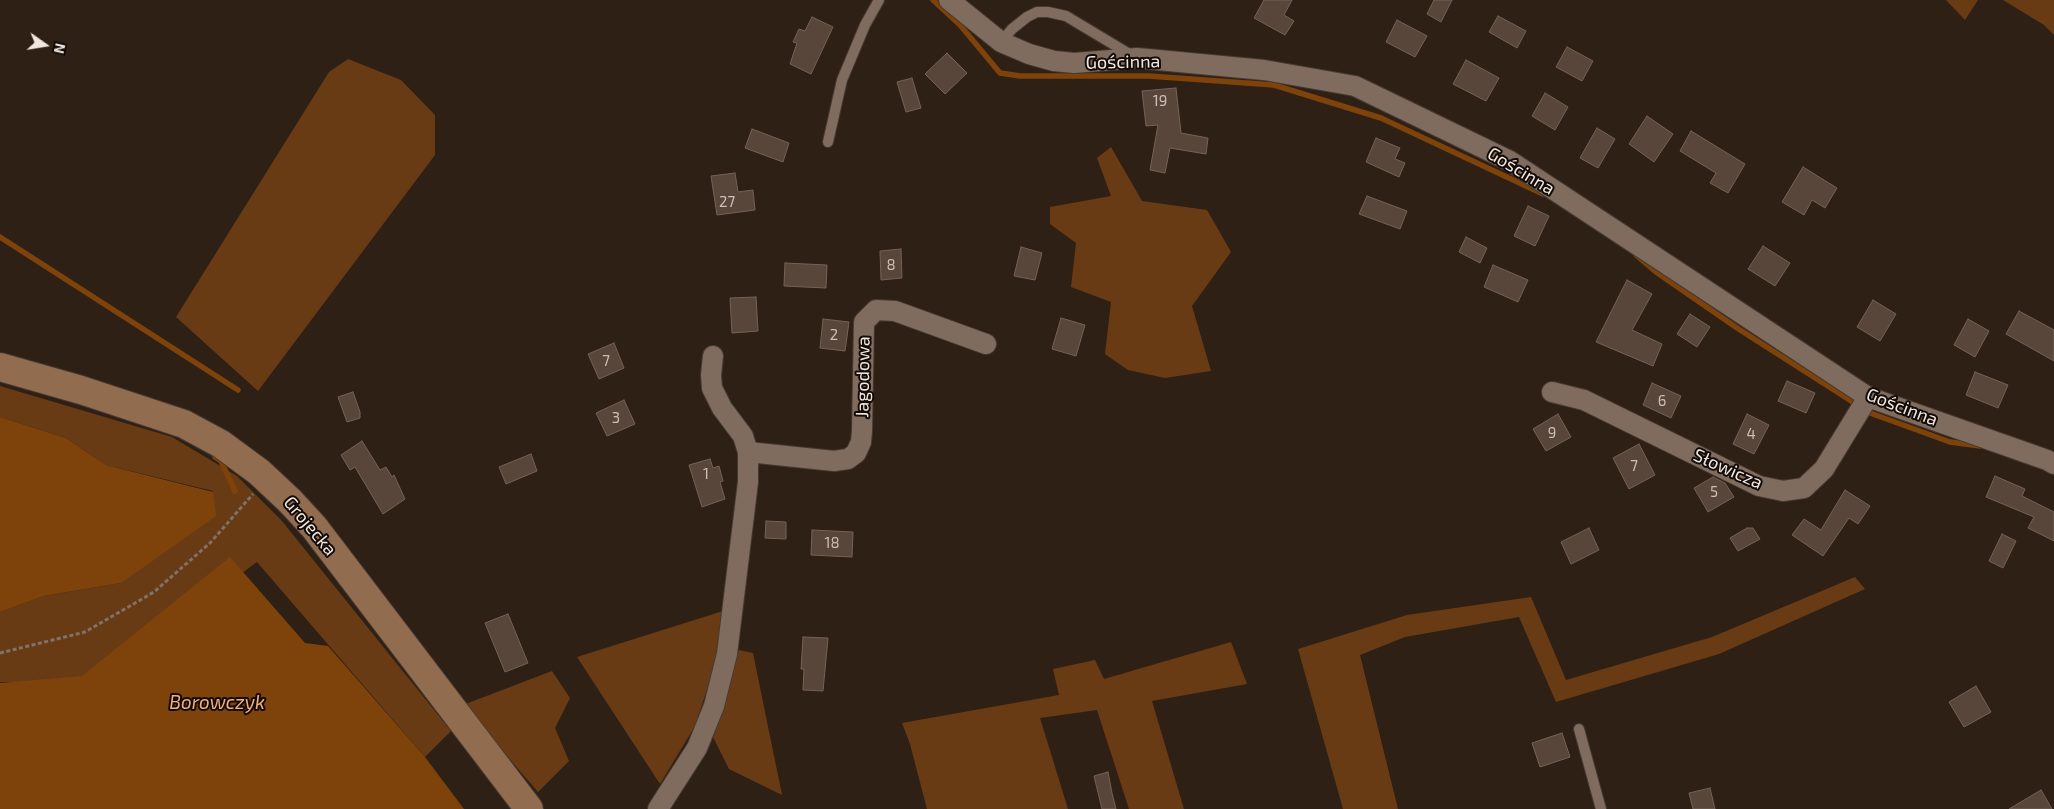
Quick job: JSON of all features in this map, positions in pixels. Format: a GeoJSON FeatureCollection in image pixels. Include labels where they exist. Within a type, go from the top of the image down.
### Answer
{"type":"FeatureCollection","features":[{"type":"Feature","properties":{"kind":"street","name":"Gościnna"},"geometry":{"type":"LineString","coordinates":[[949,0],[1001,42],[1029,54],[1064,62],[1137,58],[1264,70],[1356,86],[1510,162],[1868,396],[2054,464]]}},
{"type":"Feature","properties":{"kind":"street","name":"Jagodowa"},"geometry":{"type":"LineString","coordinates":[[748,452],[843,461],[856,453],[861,442],[862,431],[864,322],[876,310],[895,312],[986,344]]}},
{"type":"Feature","properties":{"kind":"street"},"geometry":{"type":"LineString","coordinates":[[658,809],[697,748],[714,706],[727,654],[748,482],[748,452],[740,430],[722,408],[714,394],[711,375],[713,356]]}},
{"type":"Feature","properties":{"kind":"street","name":"Grojecka"},"geometry":{"type":"LineString","coordinates":[[0,366],[184,424],[221,444],[266,479],[290,501],[314,528],[529,809]]}},
{"type":"Feature","properties":{"kind":"street","name":"Słowicza"},"geometry":{"type":"LineString","coordinates":[[1552,392],[1584,400],[1759,486],[1783,491],[1804,488],[1824,469],[1868,396]]}},
{"type":"Feature","properties":{"kind":"lane"},"geometry":{"type":"LineString","coordinates":[[828,142],[842,80],[879,0]]}},
{"type":"Feature","properties":{"kind":"lane"},"geometry":{"type":"LineString","coordinates":[[1001,42],[1012,29],[1032,14],[1055,13],[1069,18],[1137,58]]}},
{"type":"Feature","properties":{"kind":"lane"},"geometry":{"type":"LineString","coordinates":[[1579,729],[1602,809]]}},
{"type":"Feature","properties":{"kind":"path"},"geometry":{"type":"LineString","coordinates":[[0,653],[85,632],[154,592],[210,542],[266,479]]}},
{"type":"Feature","properties":{"kind":"shaded area"},"geometry":{"type":"Polygon","coordinates":[[[1946,0],[1978,0],[1965,20],[1946,0]]]}},
{"type":"Feature","properties":{"kind":"shaded area"},"geometry":{"type":"Polygon","coordinates":[[[2003,0],[2054,0],[2054,35],[2044,25],[2003,0]]]}},
{"type":"Feature","properties":{"kind":"shaded area"},"geometry":{"type":"Polygon","coordinates":[[[348,59],[401,80],[435,115],[435,155],[258,391],[176,317],[329,72],[348,59]]]}},
{"type":"Feature","properties":{"kind":"shaded area"},"geometry":{"type":"Polygon","coordinates":[[[1111,147],[1142,201],[1207,210],[1231,252],[1192,306],[1211,371],[1165,378],[1128,370],[1105,354],[1111,302],[1071,287],[1076,243],[1050,224],[1050,207],[1111,196],[1097,158],[1111,147]]]}},
{"type":"Feature","properties":{"kind":"shaded area"},"geometry":{"type":"Polygon","coordinates":[[[0,386],[172,437],[237,476],[282,521],[451,731],[425,757],[257,562],[89,685],[0,682],[0,612],[44,596],[121,583],[213,491],[106,465],[66,438],[0,417],[0,386]]]}},
{"type":"Feature","properties":{"kind":"shaded area"},"geometry":{"type":"Polygon","coordinates":[[[1855,577],[1865,589],[1719,654],[1556,702],[1519,617],[1405,637],[1360,655],[1398,809],[1343,809],[1298,649],[1407,615],[1531,597],[1566,680],[1712,637],[1855,577]]]}},
{"type":"Feature","properties":{"kind":"shaded area"},"geometry":{"type":"Polygon","coordinates":[[[723,611],[718,656],[695,726],[660,784],[577,657],[723,611]]]}},
{"type":"Feature","properties":{"kind":"shaded area"},"geometry":{"type":"Polygon","coordinates":[[[1231,642],[1247,684],[1152,701],[1184,809],[1129,809],[1097,710],[1040,718],[1068,809],[927,809],[910,744],[902,723],[1059,695],[1053,669],[1095,660],[1104,679],[1231,642]]]}},
{"type":"Feature","properties":{"kind":"shaded area"},"geometry":{"type":"Polygon","coordinates":[[[739,650],[753,653],[782,795],[729,769],[713,737],[739,650]]]}},
{"type":"Feature","properties":{"kind":"shaded area"},"geometry":{"type":"Polygon","coordinates":[[[552,671],[570,698],[555,728],[569,761],[538,792],[463,705],[552,671]]]}},
{"type":"Feature","properties":{"kind":"water"},"geometry":{"type":"Polygon","coordinates":[[[0,417],[66,438],[106,465],[213,492],[216,516],[121,583],[44,596],[0,612],[0,417]]]}},
{"type":"Feature","properties":{"kind":"water","name":"Borowczyk"},"geometry":{"type":"Polygon","coordinates":[[[230,557],[305,643],[328,646],[425,757],[464,809],[0,809],[0,683],[82,676],[230,557]]]}},
{"type":"Feature","properties":{"kind":"building"},"geometry":{"type":"Polygon","coordinates":[[[1264,0],[1292,0],[1284,15],[1294,21],[1285,35],[1254,18],[1264,0]]]}},
{"type":"Feature","properties":{"kind":"building"},"geometry":{"type":"Polygon","coordinates":[[[1434,0],[1452,0],[1441,22],[1427,14],[1434,0]]]}},
{"type":"Feature","properties":{"kind":"building"},"geometry":{"type":"Polygon","coordinates":[[[1498,16],[1526,31],[1517,48],[1489,32],[1498,16]]]}},
{"type":"Feature","properties":{"kind":"building"},"geometry":{"type":"Polygon","coordinates":[[[812,17],[833,27],[811,74],[790,64],[797,43],[793,42],[799,29],[805,31],[812,17]]]}},
{"type":"Feature","properties":{"kind":"building"},"geometry":{"type":"Polygon","coordinates":[[[1397,20],[1427,36],[1415,57],[1386,42],[1397,20]]]}},
{"type":"Feature","properties":{"kind":"building"},"geometry":{"type":"Polygon","coordinates":[[[1567,47],[1593,61],[1582,81],[1556,67],[1567,47]]]}},
{"type":"Feature","properties":{"kind":"building"},"geometry":{"type":"Polygon","coordinates":[[[947,53],[967,73],[945,94],[925,74],[947,53]]]}},
{"type":"Feature","properties":{"kind":"building"},"geometry":{"type":"Polygon","coordinates":[[[1466,60],[1499,78],[1486,101],[1453,84],[1466,60]]]}},
{"type":"Feature","properties":{"kind":"building"},"geometry":{"type":"Polygon","coordinates":[[[912,78],[921,108],[906,112],[897,82],[912,78]]]}},
{"type":"Feature","properties":{"kind":"building"},"geometry":{"type":"Polygon","coordinates":[[[1176,88],[1181,133],[1208,138],[1206,154],[1170,148],[1165,173],[1150,170],[1158,125],[1146,126],[1142,91],[1176,88]]]}},
{"type":"Feature","properties":{"kind":"building"},"geometry":{"type":"Polygon","coordinates":[[[1545,93],[1568,107],[1555,130],[1532,116],[1545,93]]]}},
{"type":"Feature","properties":{"kind":"building"},"geometry":{"type":"Polygon","coordinates":[[[1647,116],[1673,134],[1654,162],[1629,144],[1647,116]]]}},
{"type":"Feature","properties":{"kind":"building"},"geometry":{"type":"Polygon","coordinates":[[[1597,128],[1615,139],[1598,168],[1580,158],[1597,128]]]}},
{"type":"Feature","properties":{"kind":"building"},"geometry":{"type":"Polygon","coordinates":[[[752,129],[789,143],[783,162],[745,148],[752,129]]]}},
{"type":"Feature","properties":{"kind":"building"},"geometry":{"type":"Polygon","coordinates":[[[1691,131],[1745,164],[1728,193],[1710,183],[1716,173],[1680,151],[1691,131]]]}},
{"type":"Feature","properties":{"kind":"building"},"geometry":{"type":"Polygon","coordinates":[[[1376,138],[1400,148],[1395,159],[1405,163],[1399,177],[1366,162],[1376,138]]]}},
{"type":"Feature","properties":{"kind":"building"},"geometry":{"type":"Polygon","coordinates":[[[1803,167],[1837,188],[1825,208],[1812,200],[1804,215],[1782,202],[1803,167]]]}},
{"type":"Feature","properties":{"kind":"building"},"geometry":{"type":"Polygon","coordinates":[[[735,173],[738,192],[753,190],[755,210],[717,215],[711,176],[735,173]]]}},
{"type":"Feature","properties":{"kind":"building"},"geometry":{"type":"Polygon","coordinates":[[[1367,196],[1407,211],[1400,229],[1359,214],[1367,196]]]}},
{"type":"Feature","properties":{"kind":"building"},"geometry":{"type":"Polygon","coordinates":[[[1528,206],[1549,216],[1535,246],[1514,236],[1528,206]]]}},
{"type":"Feature","properties":{"kind":"building"},"geometry":{"type":"Polygon","coordinates":[[[1466,237],[1487,248],[1480,263],[1459,252],[1466,237]]]}},
{"type":"Feature","properties":{"kind":"building"},"geometry":{"type":"Polygon","coordinates":[[[1763,246],[1790,263],[1775,286],[1748,269],[1763,246]]]}},
{"type":"Feature","properties":{"kind":"building"},"geometry":{"type":"Polygon","coordinates":[[[1021,247],[1042,253],[1035,280],[1014,276],[1021,247]]]}},
{"type":"Feature","properties":{"kind":"building"},"geometry":{"type":"Polygon","coordinates":[[[901,249],[902,278],[881,280],[880,251],[901,249]]]}},
{"type":"Feature","properties":{"kind":"building"},"geometry":{"type":"Polygon","coordinates":[[[785,263],[827,265],[826,288],[784,286],[785,263]]]}},
{"type":"Feature","properties":{"kind":"building"},"geometry":{"type":"Polygon","coordinates":[[[1493,265],[1528,280],[1518,302],[1484,287],[1493,265]]]}},
{"type":"Feature","properties":{"kind":"building"},"geometry":{"type":"Polygon","coordinates":[[[1627,280],[1652,294],[1632,330],[1662,344],[1653,366],[1596,342],[1627,280]]]}},
{"type":"Feature","properties":{"kind":"building"},"geometry":{"type":"Polygon","coordinates":[[[756,297],[758,331],[732,333],[730,298],[756,297]]]}},
{"type":"Feature","properties":{"kind":"building"},"geometry":{"type":"Polygon","coordinates":[[[1873,300],[1896,314],[1880,341],[1857,327],[1873,300]]]}},
{"type":"Feature","properties":{"kind":"building"},"geometry":{"type":"Polygon","coordinates":[[[2019,311],[2054,330],[2054,361],[2006,334],[2019,311]]]}},
{"type":"Feature","properties":{"kind":"building"},"geometry":{"type":"Polygon","coordinates":[[[1690,314],[1710,327],[1697,347],[1677,334],[1690,314]]]}},
{"type":"Feature","properties":{"kind":"building"},"geometry":{"type":"Polygon","coordinates":[[[1061,318],[1085,325],[1076,356],[1052,349],[1061,318]]]}},
{"type":"Feature","properties":{"kind":"building"},"geometry":{"type":"Polygon","coordinates":[[[823,319],[849,322],[845,351],[820,348],[823,319]]]}},
{"type":"Feature","properties":{"kind":"building"},"geometry":{"type":"Polygon","coordinates":[[[1968,319],[1989,331],[1975,357],[1954,345],[1968,319]]]}},
{"type":"Feature","properties":{"kind":"building"},"geometry":{"type":"Polygon","coordinates":[[[614,343],[624,368],[599,379],[588,354],[614,343]]]}},
{"type":"Feature","properties":{"kind":"building"},"geometry":{"type":"Polygon","coordinates":[[[1975,372],[2008,385],[1998,408],[1966,395],[1975,372]]]}},
{"type":"Feature","properties":{"kind":"building"},"geometry":{"type":"Polygon","coordinates":[[[1787,381],[1815,393],[1806,413],[1778,401],[1787,381]]]}},
{"type":"Feature","properties":{"kind":"building"},"geometry":{"type":"Polygon","coordinates":[[[1652,383],[1681,396],[1671,418],[1643,405],[1652,383]]]}},
{"type":"Feature","properties":{"kind":"building"},"geometry":{"type":"Polygon","coordinates":[[[353,392],[360,412],[360,418],[347,422],[338,397],[353,392]]]}},
{"type":"Feature","properties":{"kind":"building"},"geometry":{"type":"Polygon","coordinates":[[[624,400],[635,424],[607,436],[596,413],[624,400]]]}},
{"type":"Feature","properties":{"kind":"building"},"geometry":{"type":"Polygon","coordinates":[[[1558,414],[1571,437],[1546,451],[1533,429],[1558,414]]]}},
{"type":"Feature","properties":{"kind":"building"},"geometry":{"type":"Polygon","coordinates":[[[1747,414],[1769,425],[1754,454],[1733,444],[1747,414]]]}},
{"type":"Feature","properties":{"kind":"building"},"geometry":{"type":"Polygon","coordinates":[[[362,441],[380,470],[386,467],[392,477],[394,475],[405,499],[383,514],[355,467],[350,470],[341,455],[362,441]]]}},
{"type":"Feature","properties":{"kind":"building"},"geometry":{"type":"Polygon","coordinates":[[[1639,444],[1655,475],[1629,489],[1613,458],[1639,444]]]}},
{"type":"Feature","properties":{"kind":"building"},"geometry":{"type":"Polygon","coordinates":[[[531,454],[537,471],[506,484],[499,467],[531,454]]]}},
{"type":"Feature","properties":{"kind":"building"},"geometry":{"type":"Polygon","coordinates":[[[710,459],[713,468],[719,466],[723,481],[720,482],[725,499],[702,507],[689,465],[710,459]]]}},
{"type":"Feature","properties":{"kind":"building"},"geometry":{"type":"Polygon","coordinates":[[[1995,476],[2025,489],[2022,496],[2054,512],[2054,541],[2028,528],[2034,517],[1986,497],[1995,476]]]}},
{"type":"Feature","properties":{"kind":"building"},"geometry":{"type":"Polygon","coordinates":[[[1713,477],[1725,483],[1734,497],[1708,512],[1694,488],[1713,477]]]}},
{"type":"Feature","properties":{"kind":"building"},"geometry":{"type":"Polygon","coordinates":[[[1845,490],[1870,506],[1858,524],[1849,518],[1823,556],[1792,535],[1804,519],[1821,530],[1845,490]]]}},
{"type":"Feature","properties":{"kind":"building"},"geometry":{"type":"Polygon","coordinates":[[[766,521],[786,522],[786,539],[765,538],[766,521]]]}},
{"type":"Feature","properties":{"kind":"building"},"geometry":{"type":"Polygon","coordinates":[[[1589,528],[1599,550],[1571,564],[1561,542],[1589,528]]]}},
{"type":"Feature","properties":{"kind":"building"},"geometry":{"type":"Polygon","coordinates":[[[1747,528],[1753,528],[1760,539],[1738,551],[1730,538],[1747,528]]]}},
{"type":"Feature","properties":{"kind":"building"},"geometry":{"type":"Polygon","coordinates":[[[812,530],[853,532],[852,557],[811,555],[812,530]]]}},
{"type":"Feature","properties":{"kind":"building"},"geometry":{"type":"Polygon","coordinates":[[[2002,534],[2016,541],[2003,568],[1989,561],[2002,534]]]}},
{"type":"Feature","properties":{"kind":"building"},"geometry":{"type":"Polygon","coordinates":[[[508,614],[528,663],[505,672],[485,623],[508,614]]]}},
{"type":"Feature","properties":{"kind":"building"},"geometry":{"type":"Polygon","coordinates":[[[803,637],[828,638],[823,691],[803,690],[804,669],[801,669],[803,637]]]}},
{"type":"Feature","properties":{"kind":"building"},"geometry":{"type":"Polygon","coordinates":[[[1976,686],[1991,712],[1964,727],[1949,702],[1976,686]]]}},
{"type":"Feature","properties":{"kind":"building"},"geometry":{"type":"Polygon","coordinates":[[[1562,733],[1570,757],[1540,767],[1532,743],[1562,733]]]}},
{"type":"Feature","properties":{"kind":"building"},"geometry":{"type":"Polygon","coordinates":[[[1108,772],[1116,809],[1102,809],[1094,776],[1108,772]]]}},
{"type":"Feature","properties":{"kind":"building"},"geometry":{"type":"Polygon","coordinates":[[[1710,788],[1715,809],[1693,809],[1689,793],[1710,788]]]}},
{"type":"Feature","properties":{"kind":"building"},"geometry":{"type":"Polygon","coordinates":[[[2041,790],[2052,809],[2009,809],[2041,790]]]}},
{"type":"Feature","properties":{"kind":"waterway"},"geometry":{"type":"LineString","coordinates":[[933,0],[960,25],[1000,73],[1020,76],[1149,76],[1274,85],[1381,118],[1543,194]]}},
{"type":"Feature","properties":{"kind":"waterway"},"geometry":{"type":"LineString","coordinates":[[0,237],[238,390]]}},
{"type":"Feature","properties":{"kind":"waterway"},"geometry":{"type":"LineString","coordinates":[[1636,255],[1656,272],[1737,328],[1870,413],[1950,442],[1980,446]]}},
{"type":"Feature","properties":{"kind":"waterway"},"geometry":{"type":"LineString","coordinates":[[215,457],[221,461],[235,491]]}}]}
